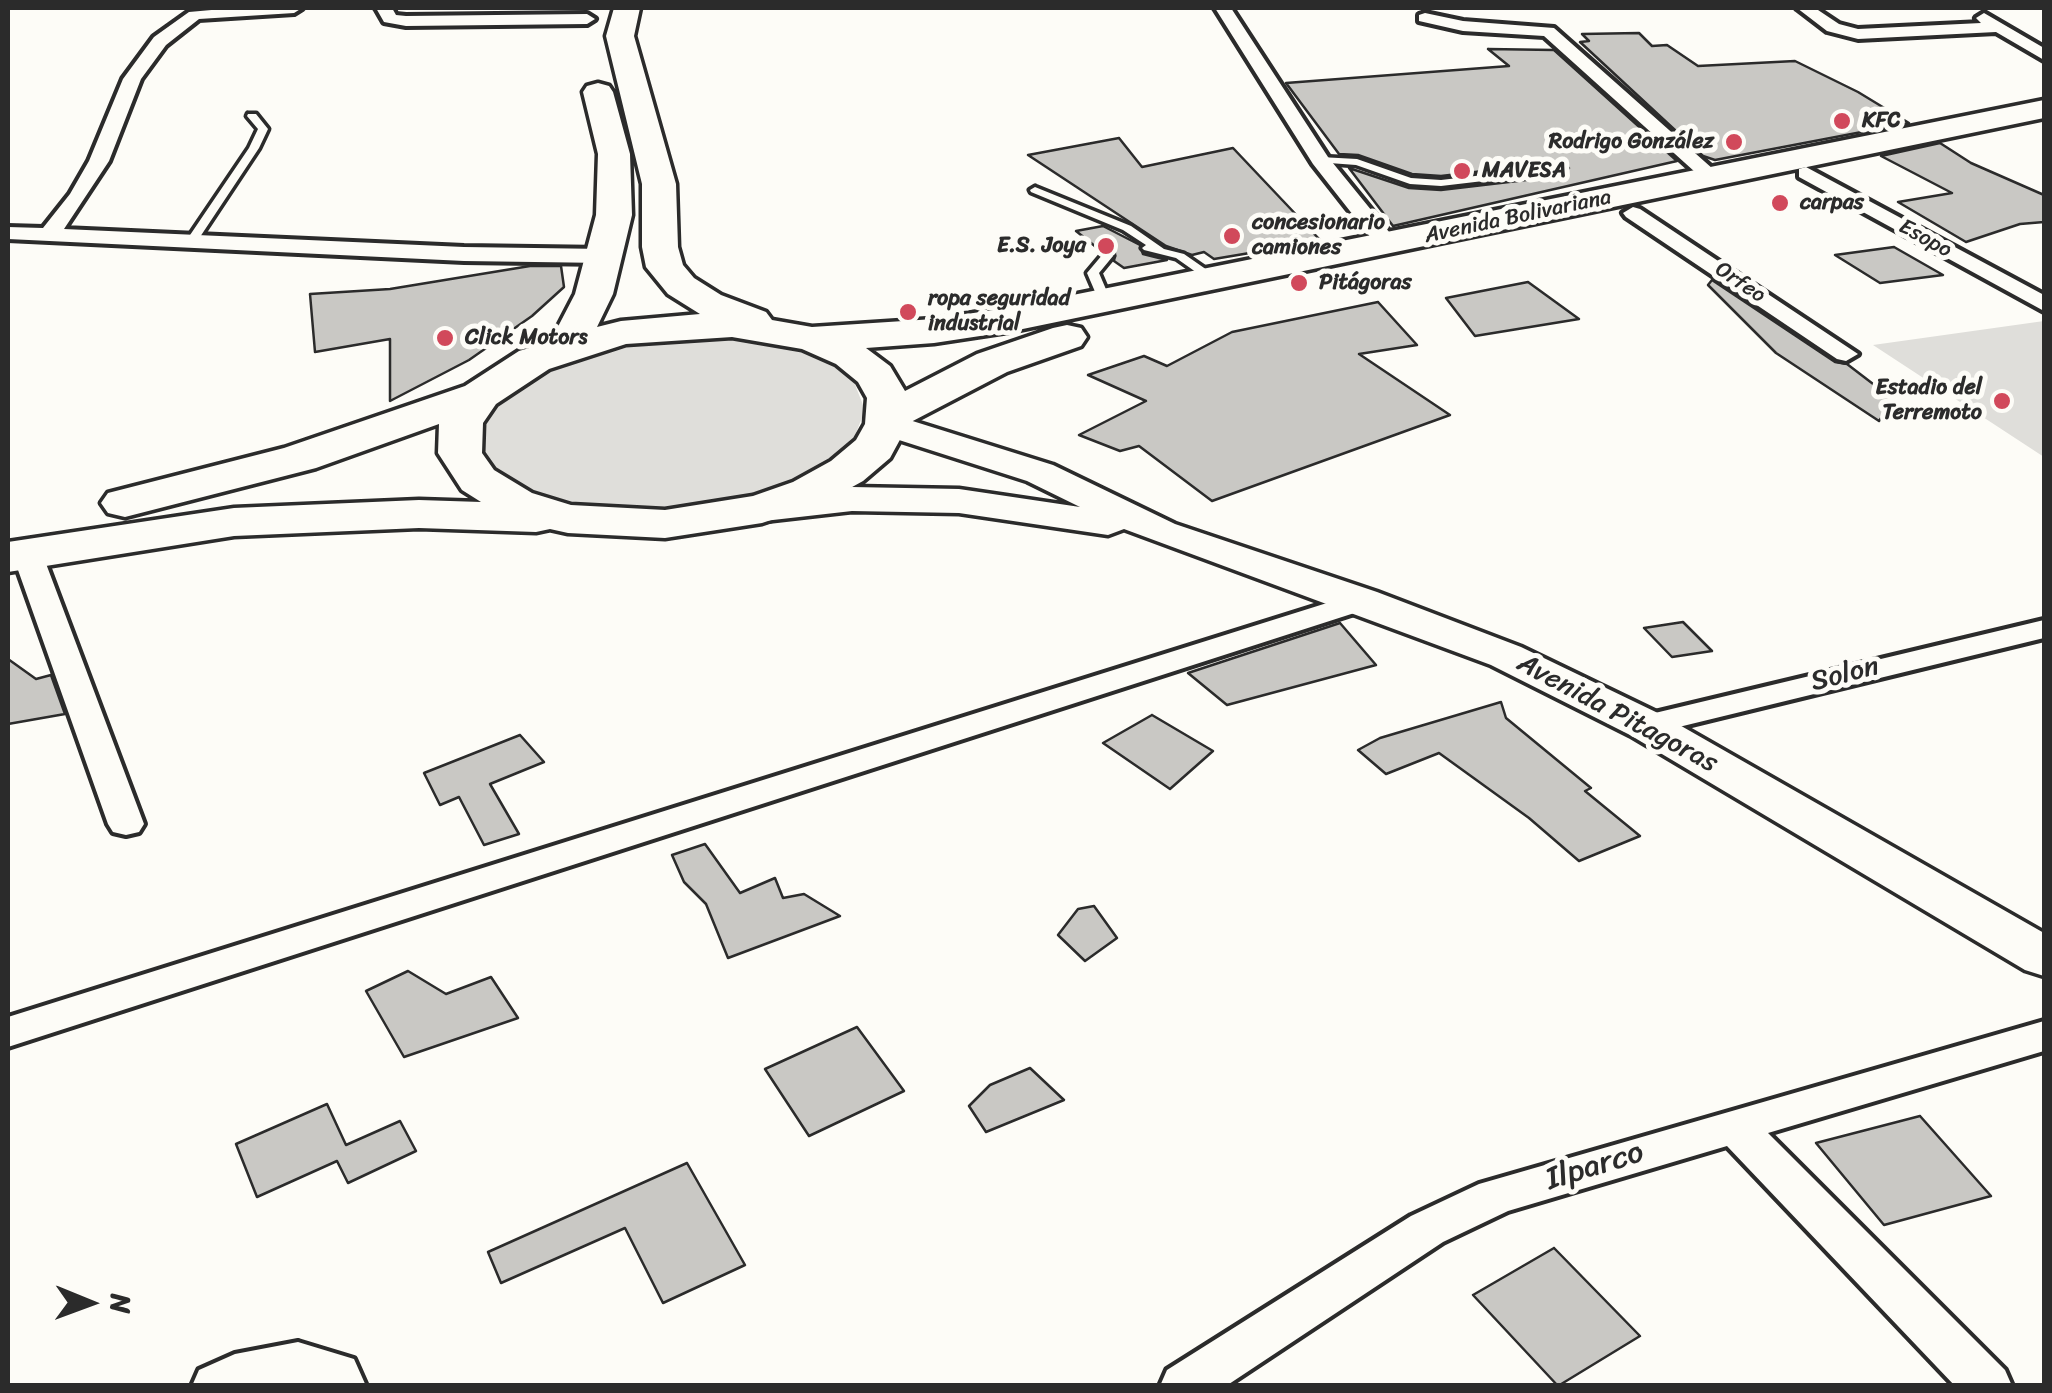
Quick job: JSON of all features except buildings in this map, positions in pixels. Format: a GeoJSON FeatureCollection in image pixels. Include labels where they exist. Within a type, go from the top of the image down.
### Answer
{"type":"FeatureCollection","features":[{"type":"Feature","properties":{"kind":"highway"},"geometry":{"type":"LineString","coordinates":[[14,546],[234,522],[419,514],[665,524],[762,509],[810,492],[848,471],[874,448],[887,420],[888,398],[875,375],[850,355],[707,303],[681,286],[665,267],[660,247],[659,184],[620,36],[628,8]]}},
{"type":"Feature","properties":{"kind":"highway"},"geometry":{"type":"LineString","coordinates":[[568,346],[594,294],[614,215],[614,154],[585,42],[590,13]]}},
{"type":"Feature","properties":{"kind":"highway","name":"Avenida Bolivariana"},"geometry":{"type":"LineString","coordinates":[[798,336],[970,327],[2044,109]]}},
{"type":"Feature","properties":{"kind":"highway","name":"Avenida Bolivariana"},"geometry":{"type":"LineString","coordinates":[[887,420],[992,363],[1092,330],[2044,121]]}},
{"type":"Feature","properties":{"kind":"highway"},"geometry":{"type":"LineString","coordinates":[[568,519],[515,503],[478,480],[460,453],[461,424],[480,395],[503,376],[568,346],[621,333],[676,326],[732,325],[798,336]]}},
{"type":"Feature","properties":{"kind":"highway"},"geometry":{"type":"LineString","coordinates":[[14,546],[480,395]]}},
{"type":"Feature","properties":{"kind":"main road","name":"Avenida Pitagoras"},"geometry":{"type":"LineString","coordinates":[[887,420],[1040,473],[1160,532],[1362,601],[1506,656],[1646,725],[2038,947]]}},
{"type":"Feature","properties":{"kind":"main road","name":"Avenida Pitagoras"},"geometry":{"type":"LineString","coordinates":[[762,509],[852,499],[959,501],[1160,532]]}},
{"type":"Feature","properties":{"kind":"street"},"geometry":{"type":"LineString","coordinates":[[49,234],[79,196],[99,161],[112,122],[146,55],[174,28],[195,11],[294,8]]}},
{"type":"Feature","properties":{"kind":"street"},"geometry":{"type":"LineString","coordinates":[[384,8],[390,19],[406,21],[590,13]]}},
{"type":"Feature","properties":{"kind":"street"},"geometry":{"type":"LineString","coordinates":[[1223,8],[1320,160],[1386,243]]}},
{"type":"Feature","properties":{"kind":"street"},"geometry":{"type":"LineString","coordinates":[[1806,8],[1833,28],[1858,34],[2002,27]]}},
{"type":"Feature","properties":{"kind":"street"},"geometry":{"type":"LineString","coordinates":[[1966,8],[2044,54]]}},
{"type":"Feature","properties":{"kind":"street"},"geometry":{"type":"LineString","coordinates":[[1424,18],[1462,26],[1548,30],[1712,177]]}},
{"type":"Feature","properties":{"kind":"street","name":"Esopo"},"geometry":{"type":"LineString","coordinates":[[1806,173],[2044,304]]}},
{"type":"Feature","properties":{"kind":"street","name":"Orfeo"},"geometry":{"type":"LineString","coordinates":[[1633,213],[1846,354]]}},
{"type":"Feature","properties":{"kind":"street"},"geometry":{"type":"LineString","coordinates":[[8,233],[464,254],[604,256]]}},
{"type":"Feature","properties":{"kind":"street"},"geometry":{"type":"LineString","coordinates":[[14,546],[126,824]]}},
{"type":"Feature","properties":{"kind":"street"},"geometry":{"type":"LineString","coordinates":[[8,1032],[1362,601]]}},
{"type":"Feature","properties":{"kind":"street","name":"Solon"},"geometry":{"type":"LineString","coordinates":[[1646,725],[2044,629]]}},
{"type":"Feature","properties":{"kind":"street","name":"Ilparco"},"geometry":{"type":"LineString","coordinates":[[1184,1386],[1427,1229],[1496,1197],[2044,1036]]}},
{"type":"Feature","properties":{"kind":"street"},"geometry":{"type":"LineString","coordinates":[[1733,1125],[1988,1386]]}},
{"type":"Feature","properties":{"kind":"street"},"geometry":{"type":"LineString","coordinates":[[216,1386],[252,1369],[298,1362],[337,1374],[342,1386]]}},
{"type":"Feature","properties":{"kind":"lane"},"geometry":{"type":"LineString","coordinates":[[192,240],[254,148],[263,129],[252,116]]}},
{"type":"Feature","properties":{"kind":"lane"},"geometry":{"type":"LineString","coordinates":[[1320,160],[1357,162],[1410,182],[1442,183],[1560,170]]}},
{"type":"Feature","properties":{"kind":"lane"},"geometry":{"type":"LineString","coordinates":[[1035,190],[1126,228],[1214,279]]}},
{"type":"Feature","properties":{"kind":"lane"},"geometry":{"type":"LineString","coordinates":[[1138,248],[1159,248]]}},
{"type":"Feature","properties":{"kind":"lane"},"geometry":{"type":"LineString","coordinates":[[1105,302],[1092,272],[1107,256]]}},
{"type":"Feature","properties":{"kind":"shaded area","name":"Estadio del Terremoto"},"geometry":{"type":"Polygon","coordinates":[[[2044,321],[2044,457],[1873,345],[2044,321]]]}},
{"type":"Feature","properties":{"kind":"shaded area"},"geometry":{"type":"Polygon","coordinates":[[[725,335],[780,343],[825,359],[854,382],[865,410],[854,438],[825,466],[779,489],[720,505],[655,512],[591,509],[538,495],[500,474],[482,448],[486,417],[510,388],[552,363],[605,346],[725,335]]]}},
{"type":"Feature","properties":{"kind":"place","name":"KFC"},"geometry":{"type":"Point","coordinates":[1842,121]}},
{"type":"Feature","properties":{"kind":"place","name":"Rodrigo González"},"geometry":{"type":"Point","coordinates":[1734,142]}},
{"type":"Feature","properties":{"kind":"place","name":"MAVESA"},"geometry":{"type":"Point","coordinates":[1462,171]}},
{"type":"Feature","properties":{"kind":"place","name":"carpas"},"geometry":{"type":"Point","coordinates":[1780,203]}},
{"type":"Feature","properties":{"kind":"place","name":"concesionario camiones"},"geometry":{"type":"Point","coordinates":[1232,236]}},
{"type":"Feature","properties":{"kind":"place","name":"E.S. Joya"},"geometry":{"type":"Point","coordinates":[1106,246]}},
{"type":"Feature","properties":{"kind":"place","name":"Pitágoras"},"geometry":{"type":"Point","coordinates":[1299,283]}},
{"type":"Feature","properties":{"kind":"place","name":"ropa seguridad industrial"},"geometry":{"type":"Point","coordinates":[908,312]}},
{"type":"Feature","properties":{"kind":"place","name":"Click Motors"},"geometry":{"type":"Point","coordinates":[445,338]}},
{"type":"Feature","properties":{"kind":"place","name":"Estadio del Terremoto"},"geometry":{"type":"Point","coordinates":[2002,401]}}]}
